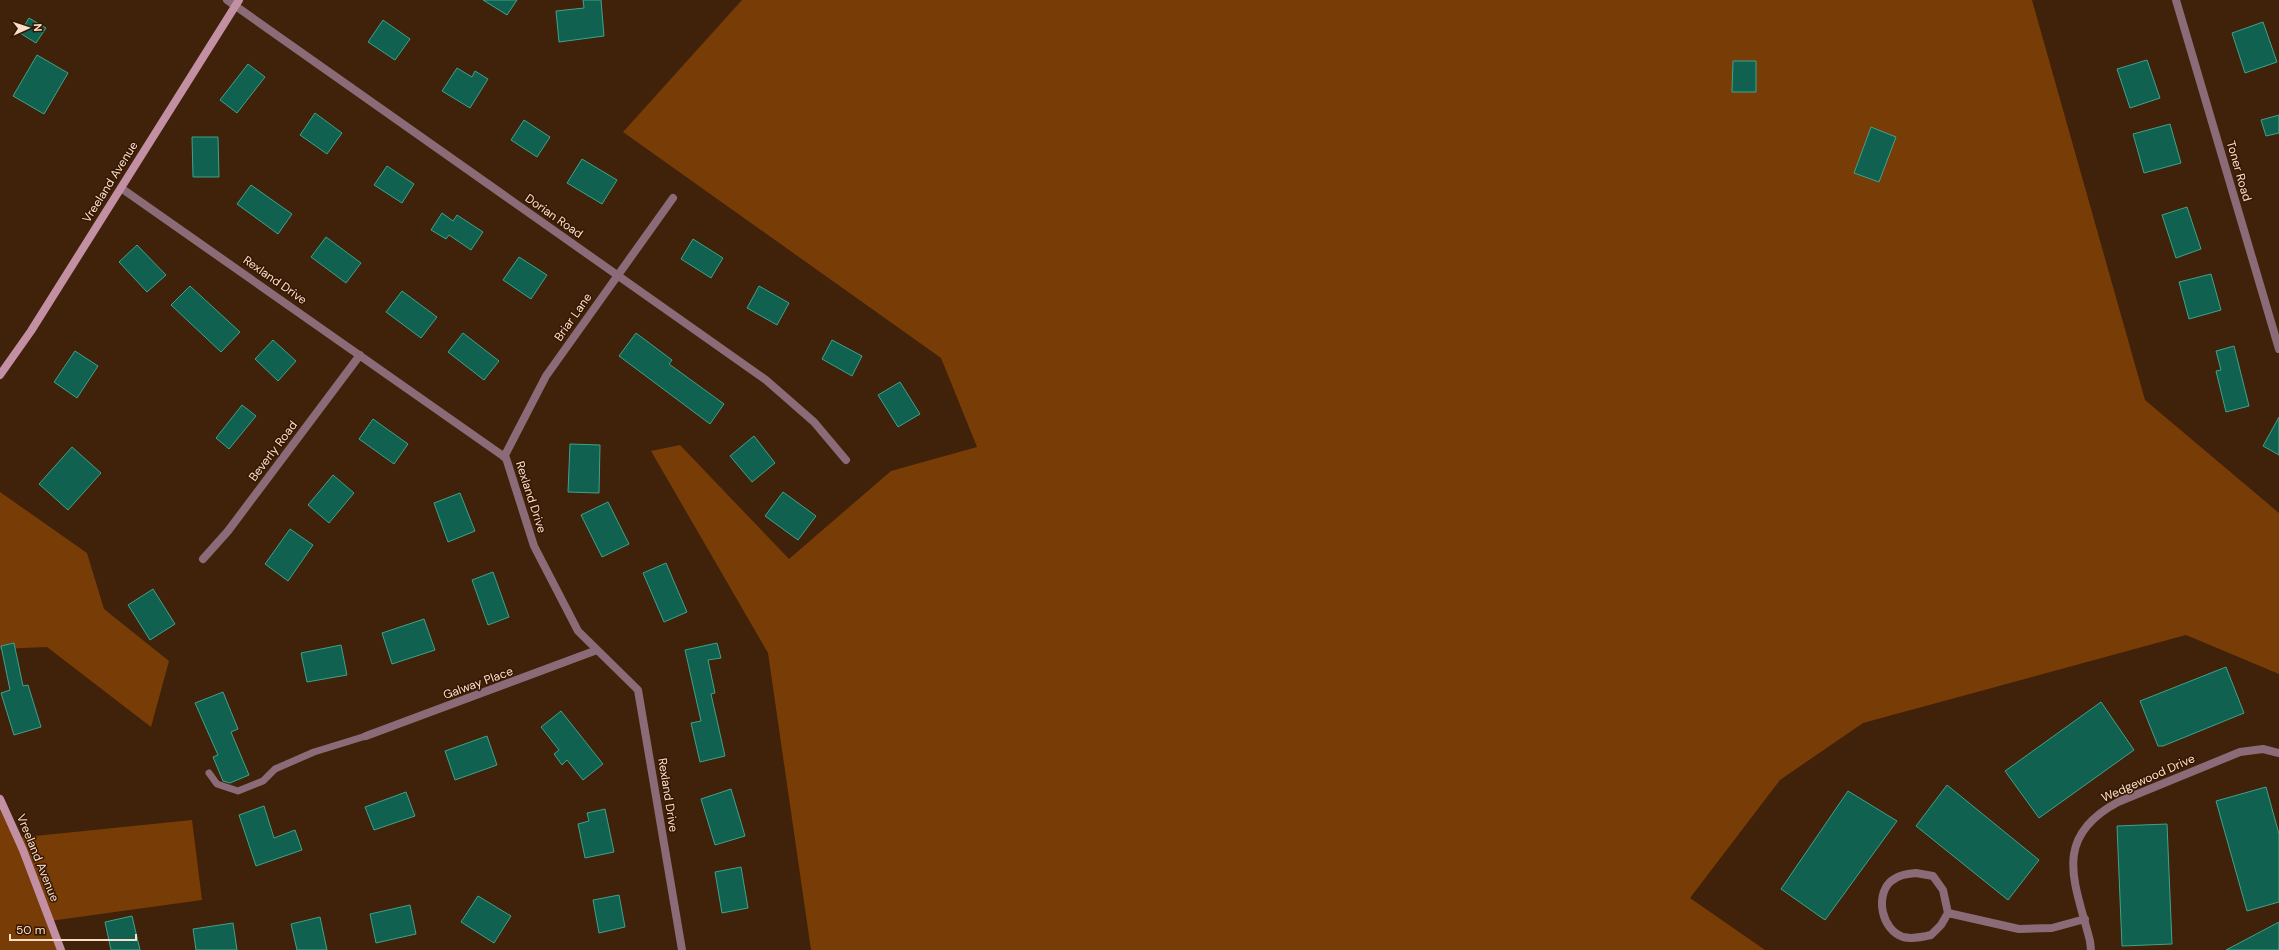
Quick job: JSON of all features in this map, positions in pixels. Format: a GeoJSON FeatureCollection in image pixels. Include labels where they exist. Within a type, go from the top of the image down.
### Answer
{"type":"FeatureCollection","features":[{"type":"Feature","properties":{"kind":"street","name":"Dorian Road"},"geometry":{"type":"LineString","coordinates":[[227,0],[237,3],[617,276],[766,380],[814,422],[846,460]]}},
{"type":"Feature","properties":{"kind":"street","name":"Toner Road"},"geometry":{"type":"LineString","coordinates":[[2176,0],[2279,349]]}},
{"type":"Feature","properties":{"kind":"street","name":"Vreeland Avenue"},"geometry":{"type":"LineString","coordinates":[[0,375],[31,331],[237,3]]}},
{"type":"Feature","properties":{"kind":"street","name":"Rexland Drive"},"geometry":{"type":"LineString","coordinates":[[121,188],[504,457],[534,546],[578,631],[638,690],[682,950]]}},
{"type":"Feature","properties":{"kind":"street","name":"Briar Lane"},"geometry":{"type":"LineString","coordinates":[[504,457],[546,376],[673,198]]}},
{"type":"Feature","properties":{"kind":"street","name":"Beverly Road"},"geometry":{"type":"LineString","coordinates":[[203,559],[228,531],[360,355]]}},
{"type":"Feature","properties":{"kind":"street","name":"Galway Place"},"geometry":{"type":"LineString","coordinates":[[366,736],[598,650]]}},
{"type":"Feature","properties":{"kind":"street","name":"Wedgewood Drive"},"geometry":{"type":"LineString","coordinates":[[2091,950],[2085,919],[2074,878],[2074,855],[2081,833],[2096,816],[2118,802],[2240,752],[2263,749],[2279,753]]}},
{"type":"Feature","properties":{"kind":"street","name":"Vreeland Avenue"},"geometry":{"type":"LineString","coordinates":[[0,799],[23,850],[62,950]]}},
{"type":"Feature","properties":{"kind":"street"},"geometry":{"type":"LineString","coordinates":[[1916,873],[1933,876],[1943,890],[1948,913],[1941,926],[1931,935],[1903,937],[1890,928],[1883,915],[1882,898],[1890,883],[1901,875],[1916,873]]}},
{"type":"Feature","properties":{"kind":"street"},"geometry":{"type":"LineString","coordinates":[[1948,913],[2019,930],[2052,928],[2085,919]]}},
{"type":"Feature","properties":{"kind":"lane"},"geometry":{"type":"LineString","coordinates":[[209,773],[217,784],[238,791],[263,781],[274,769],[314,752],[366,736]]}},
{"type":"Feature","properties":{"kind":"shaded area"},"geometry":{"type":"Polygon","coordinates":[[[742,0],[2032,0],[2145,400],[2279,513],[2279,674],[2186,635],[1863,723],[1780,780],[1690,898],[1765,950],[811,950],[768,653],[651,451],[680,445],[789,559],[891,471],[977,447],[941,358],[623,132],[742,0]]]}},
{"type":"Feature","properties":{"kind":"shaded area"},"geometry":{"type":"Polygon","coordinates":[[[0,492],[87,553],[104,609],[169,661],[151,727],[47,647],[0,649],[0,492]]]}},
{"type":"Feature","properties":{"kind":"shaded area"},"geometry":{"type":"Polygon","coordinates":[[[0,806],[15,838],[192,820],[202,900],[50,921],[58,950],[0,950],[0,806]]]}},
{"type":"Feature","properties":{"kind":"building"},"geometry":{"type":"Polygon","coordinates":[[[483,0],[517,0],[507,15],[483,0]]]}},
{"type":"Feature","properties":{"kind":"building"},"geometry":{"type":"Polygon","coordinates":[[[583,0],[601,0],[604,36],[559,42],[556,11],[584,8],[583,0]]]}},
{"type":"Feature","properties":{"kind":"building"},"geometry":{"type":"Polygon","coordinates":[[[29,18],[46,28],[36,43],[20,33],[29,18]]]}},
{"type":"Feature","properties":{"kind":"building"},"geometry":{"type":"Polygon","coordinates":[[[383,20],[410,39],[395,60],[368,42],[383,20]]]}},
{"type":"Feature","properties":{"kind":"building"},"geometry":{"type":"Polygon","coordinates":[[[2263,22],[2277,62],[2245,73],[2232,33],[2263,22]]]}},
{"type":"Feature","properties":{"kind":"building"},"geometry":{"type":"Polygon","coordinates":[[[37,55],[68,73],[44,114],[13,96],[37,55]]]}},
{"type":"Feature","properties":{"kind":"building"},"geometry":{"type":"Polygon","coordinates":[[[2147,60],[2160,98],[2130,108],[2117,69],[2147,60]]]}},
{"type":"Feature","properties":{"kind":"building"},"geometry":{"type":"Polygon","coordinates":[[[1733,61],[1756,61],[1756,92],[1732,92],[1733,61]]]}},
{"type":"Feature","properties":{"kind":"building"},"geometry":{"type":"Polygon","coordinates":[[[248,64],[265,77],[237,113],[220,100],[248,64]]]}},
{"type":"Feature","properties":{"kind":"building"},"geometry":{"type":"Polygon","coordinates":[[[457,68],[472,77],[475,71],[488,79],[470,108],[442,91],[457,68]]]}},
{"type":"Feature","properties":{"kind":"building"},"geometry":{"type":"Polygon","coordinates":[[[315,113],[342,133],[327,154],[300,135],[315,113]]]}},
{"type":"Feature","properties":{"kind":"building"},"geometry":{"type":"Polygon","coordinates":[[[2279,115],[2279,133],[2266,136],[2261,120],[2279,115]]]}},
{"type":"Feature","properties":{"kind":"building"},"geometry":{"type":"Polygon","coordinates":[[[524,120],[550,137],[537,157],[511,140],[524,120]]]}},
{"type":"Feature","properties":{"kind":"building"},"geometry":{"type":"Polygon","coordinates":[[[2170,124],[2181,163],[2144,173],[2133,134],[2170,124]]]}},
{"type":"Feature","properties":{"kind":"building"},"geometry":{"type":"Polygon","coordinates":[[[1871,127],[1896,137],[1879,182],[1854,173],[1871,127]]]}},
{"type":"Feature","properties":{"kind":"building"},"geometry":{"type":"Polygon","coordinates":[[[192,137],[218,137],[219,177],[193,177],[192,137]]]}},
{"type":"Feature","properties":{"kind":"building"},"geometry":{"type":"Polygon","coordinates":[[[582,159],[617,180],[602,204],[567,183],[582,159]]]}},
{"type":"Feature","properties":{"kind":"building"},"geometry":{"type":"Polygon","coordinates":[[[387,166],[414,184],[402,203],[374,185],[387,166]]]}},
{"type":"Feature","properties":{"kind":"building"},"geometry":{"type":"Polygon","coordinates":[[[251,185],[292,214],[278,234],[237,204],[251,185]]]}},
{"type":"Feature","properties":{"kind":"building"},"geometry":{"type":"Polygon","coordinates":[[[2187,207],[2201,249],[2176,258],[2162,215],[2187,207]]]}},
{"type":"Feature","properties":{"kind":"building"},"geometry":{"type":"Polygon","coordinates":[[[442,213],[453,221],[457,215],[483,232],[471,250],[449,235],[446,239],[431,230],[442,213]]]}},
{"type":"Feature","properties":{"kind":"building"},"geometry":{"type":"Polygon","coordinates":[[[326,237],[361,263],[346,283],[311,257],[326,237]]]}},
{"type":"Feature","properties":{"kind":"building"},"geometry":{"type":"Polygon","coordinates":[[[693,239],[723,258],[711,278],[681,259],[693,239]]]}},
{"type":"Feature","properties":{"kind":"building"},"geometry":{"type":"Polygon","coordinates":[[[137,245],[166,275],[147,292],[119,262],[137,245]]]}},
{"type":"Feature","properties":{"kind":"building"},"geometry":{"type":"Polygon","coordinates":[[[519,257],[547,275],[531,299],[503,280],[519,257]]]}},
{"type":"Feature","properties":{"kind":"building"},"geometry":{"type":"Polygon","coordinates":[[[2211,274],[2221,310],[2189,319],[2179,282],[2211,274]]]}},
{"type":"Feature","properties":{"kind":"building"},"geometry":{"type":"Polygon","coordinates":[[[190,286],[240,332],[221,352],[171,305],[190,286]]]}},
{"type":"Feature","properties":{"kind":"building"},"geometry":{"type":"Polygon","coordinates":[[[759,286],[789,303],[777,325],[747,308],[759,286]]]}},
{"type":"Feature","properties":{"kind":"building"},"geometry":{"type":"Polygon","coordinates":[[[402,291],[437,317],[421,338],[386,312],[402,291]]]}},
{"type":"Feature","properties":{"kind":"building"},"geometry":{"type":"Polygon","coordinates":[[[463,333],[499,361],[484,380],[448,352],[463,333]]]}},
{"type":"Feature","properties":{"kind":"building"},"geometry":{"type":"Polygon","coordinates":[[[636,333],[672,360],[669,364],[724,404],[710,424],[619,356],[636,333]]]}},
{"type":"Feature","properties":{"kind":"building"},"geometry":{"type":"Polygon","coordinates":[[[273,340],[296,361],[278,381],[255,359],[273,340]]]}},
{"type":"Feature","properties":{"kind":"building"},"geometry":{"type":"Polygon","coordinates":[[[832,340],[862,356],[852,376],[822,359],[832,340]]]}},
{"type":"Feature","properties":{"kind":"building"},"geometry":{"type":"Polygon","coordinates":[[[2234,346],[2249,406],[2226,412],[2216,371],[2221,370],[2216,351],[2234,346]]]}},
{"type":"Feature","properties":{"kind":"building"},"geometry":{"type":"Polygon","coordinates":[[[75,351],[98,366],[77,398],[54,382],[75,351]]]}},
{"type":"Feature","properties":{"kind":"building"},"geometry":{"type":"Polygon","coordinates":[[[900,382],[920,414],[898,427],[878,395],[900,382]]]}},
{"type":"Feature","properties":{"kind":"building"},"geometry":{"type":"Polygon","coordinates":[[[242,405],[256,416],[229,449],[216,438],[242,405]]]}},
{"type":"Feature","properties":{"kind":"building"},"geometry":{"type":"Polygon","coordinates":[[[2279,417],[2279,455],[2263,446],[2279,417]]]}},
{"type":"Feature","properties":{"kind":"building"},"geometry":{"type":"Polygon","coordinates":[[[373,419],[408,444],[394,464],[359,439],[373,419]]]}},
{"type":"Feature","properties":{"kind":"building"},"geometry":{"type":"Polygon","coordinates":[[[754,436],[775,463],[752,482],[730,456],[754,436]]]}},
{"type":"Feature","properties":{"kind":"building"},"geometry":{"type":"Polygon","coordinates":[[[570,444],[600,445],[599,493],[568,492],[570,444]]]}},
{"type":"Feature","properties":{"kind":"building"},"geometry":{"type":"Polygon","coordinates":[[[72,447],[101,473],[68,510],[39,484],[72,447]]]}},
{"type":"Feature","properties":{"kind":"building"},"geometry":{"type":"Polygon","coordinates":[[[333,475],[354,493],[329,523],[308,505],[333,475]]]}},
{"type":"Feature","properties":{"kind":"building"},"geometry":{"type":"Polygon","coordinates":[[[783,492],[816,516],[798,540],[765,516],[783,492]]]}},
{"type":"Feature","properties":{"kind":"building"},"geometry":{"type":"Polygon","coordinates":[[[460,493],[475,531],[448,542],[434,503],[460,493]]]}},
{"type":"Feature","properties":{"kind":"building"},"geometry":{"type":"Polygon","coordinates":[[[608,502],[629,544],[602,557],[581,515],[608,502]]]}},
{"type":"Feature","properties":{"kind":"building"},"geometry":{"type":"Polygon","coordinates":[[[290,529],[313,545],[288,581],[265,564],[290,529]]]}},
{"type":"Feature","properties":{"kind":"building"},"geometry":{"type":"Polygon","coordinates":[[[666,563],[687,612],[664,622],[643,573],[666,563]]]}},
{"type":"Feature","properties":{"kind":"building"},"geometry":{"type":"Polygon","coordinates":[[[493,572],[509,617],[488,625],[472,580],[493,572]]]}},
{"type":"Feature","properties":{"kind":"building"},"geometry":{"type":"Polygon","coordinates":[[[153,589],[175,624],[150,640],[128,605],[153,589]]]}},
{"type":"Feature","properties":{"kind":"building"},"geometry":{"type":"Polygon","coordinates":[[[424,619],[435,650],[392,664],[382,633],[424,619]]]}},
{"type":"Feature","properties":{"kind":"building"},"geometry":{"type":"Polygon","coordinates":[[[14,643],[23,686],[28,685],[41,727],[14,735],[1,693],[10,690],[1,646],[14,643]]]}},
{"type":"Feature","properties":{"kind":"building"},"geometry":{"type":"Polygon","coordinates":[[[717,643],[721,658],[708,660],[715,693],[711,694],[725,756],[700,762],[691,723],[701,721],[685,650],[717,643]]]}},
{"type":"Feature","properties":{"kind":"building"},"geometry":{"type":"Polygon","coordinates":[[[341,645],[347,675],[307,682],[301,653],[341,645]]]}},
{"type":"Feature","properties":{"kind":"building"},"geometry":{"type":"Polygon","coordinates":[[[2226,667],[2244,713],[2163,746],[2158,746],[2140,701],[2226,667]]]}},
{"type":"Feature","properties":{"kind":"building"},"geometry":{"type":"Polygon","coordinates":[[[223,692],[238,729],[231,732],[249,775],[230,783],[223,781],[213,757],[218,755],[195,703],[223,692]]]}},
{"type":"Feature","properties":{"kind":"building"},"geometry":{"type":"Polygon","coordinates":[[[2101,702],[2134,750],[2039,818],[2005,771],[2101,702]]]}},
{"type":"Feature","properties":{"kind":"building"},"geometry":{"type":"Polygon","coordinates":[[[561,711],[603,764],[583,780],[567,760],[562,765],[554,754],[559,750],[541,727],[561,711]]]}},
{"type":"Feature","properties":{"kind":"building"},"geometry":{"type":"Polygon","coordinates":[[[487,736],[497,765],[455,780],[445,751],[487,736]]]}},
{"type":"Feature","properties":{"kind":"building"},"geometry":{"type":"Polygon","coordinates":[[[1947,785],[2039,860],[2008,900],[1916,826],[1947,785]]]}},
{"type":"Feature","properties":{"kind":"building"},"geometry":{"type":"Polygon","coordinates":[[[2266,787],[2279,834],[2279,902],[2247,911],[2216,801],[2266,787]]]}},
{"type":"Feature","properties":{"kind":"building"},"geometry":{"type":"Polygon","coordinates":[[[731,789],[745,836],[715,845],[701,799],[731,789]]]}},
{"type":"Feature","properties":{"kind":"building"},"geometry":{"type":"Polygon","coordinates":[[[1848,791],[1897,821],[1825,920],[1781,889],[1848,791]]]}},
{"type":"Feature","properties":{"kind":"building"},"geometry":{"type":"Polygon","coordinates":[[[406,792],[415,816],[374,830],[365,807],[406,792]]]}},
{"type":"Feature","properties":{"kind":"building"},"geometry":{"type":"Polygon","coordinates":[[[264,806],[274,838],[295,830],[302,850],[256,866],[239,815],[264,806]]]}},
{"type":"Feature","properties":{"kind":"building"},"geometry":{"type":"Polygon","coordinates":[[[605,809],[614,852],[585,858],[578,824],[589,821],[587,813],[605,809]]]}},
{"type":"Feature","properties":{"kind":"building"},"geometry":{"type":"Polygon","coordinates":[[[2167,824],[2172,944],[2122,946],[2117,826],[2167,824]]]}},
{"type":"Feature","properties":{"kind":"building"},"geometry":{"type":"Polygon","coordinates":[[[741,867],[748,908],[722,913],[715,872],[741,867]]]}},
{"type":"Feature","properties":{"kind":"building"},"geometry":{"type":"Polygon","coordinates":[[[619,895],[625,927],[599,933],[593,900],[619,895]]]}},
{"type":"Feature","properties":{"kind":"building"},"geometry":{"type":"Polygon","coordinates":[[[478,896],[511,916],[494,943],[461,922],[478,896]]]}},
{"type":"Feature","properties":{"kind":"building"},"geometry":{"type":"Polygon","coordinates":[[[410,905],[416,934],[376,943],[370,914],[410,905]]]}},
{"type":"Feature","properties":{"kind":"building"},"geometry":{"type":"Polygon","coordinates":[[[132,916],[140,950],[111,950],[105,922],[132,916]]]}},
{"type":"Feature","properties":{"kind":"building"},"geometry":{"type":"Polygon","coordinates":[[[320,917],[327,950],[297,950],[291,924],[320,917]]]}},
{"type":"Feature","properties":{"kind":"building"},"geometry":{"type":"Polygon","coordinates":[[[2279,922],[2279,950],[2226,950],[2279,922]]]}},
{"type":"Feature","properties":{"kind":"building"},"geometry":{"type":"Polygon","coordinates":[[[233,923],[237,950],[196,950],[193,929],[233,923]]]}}]}
